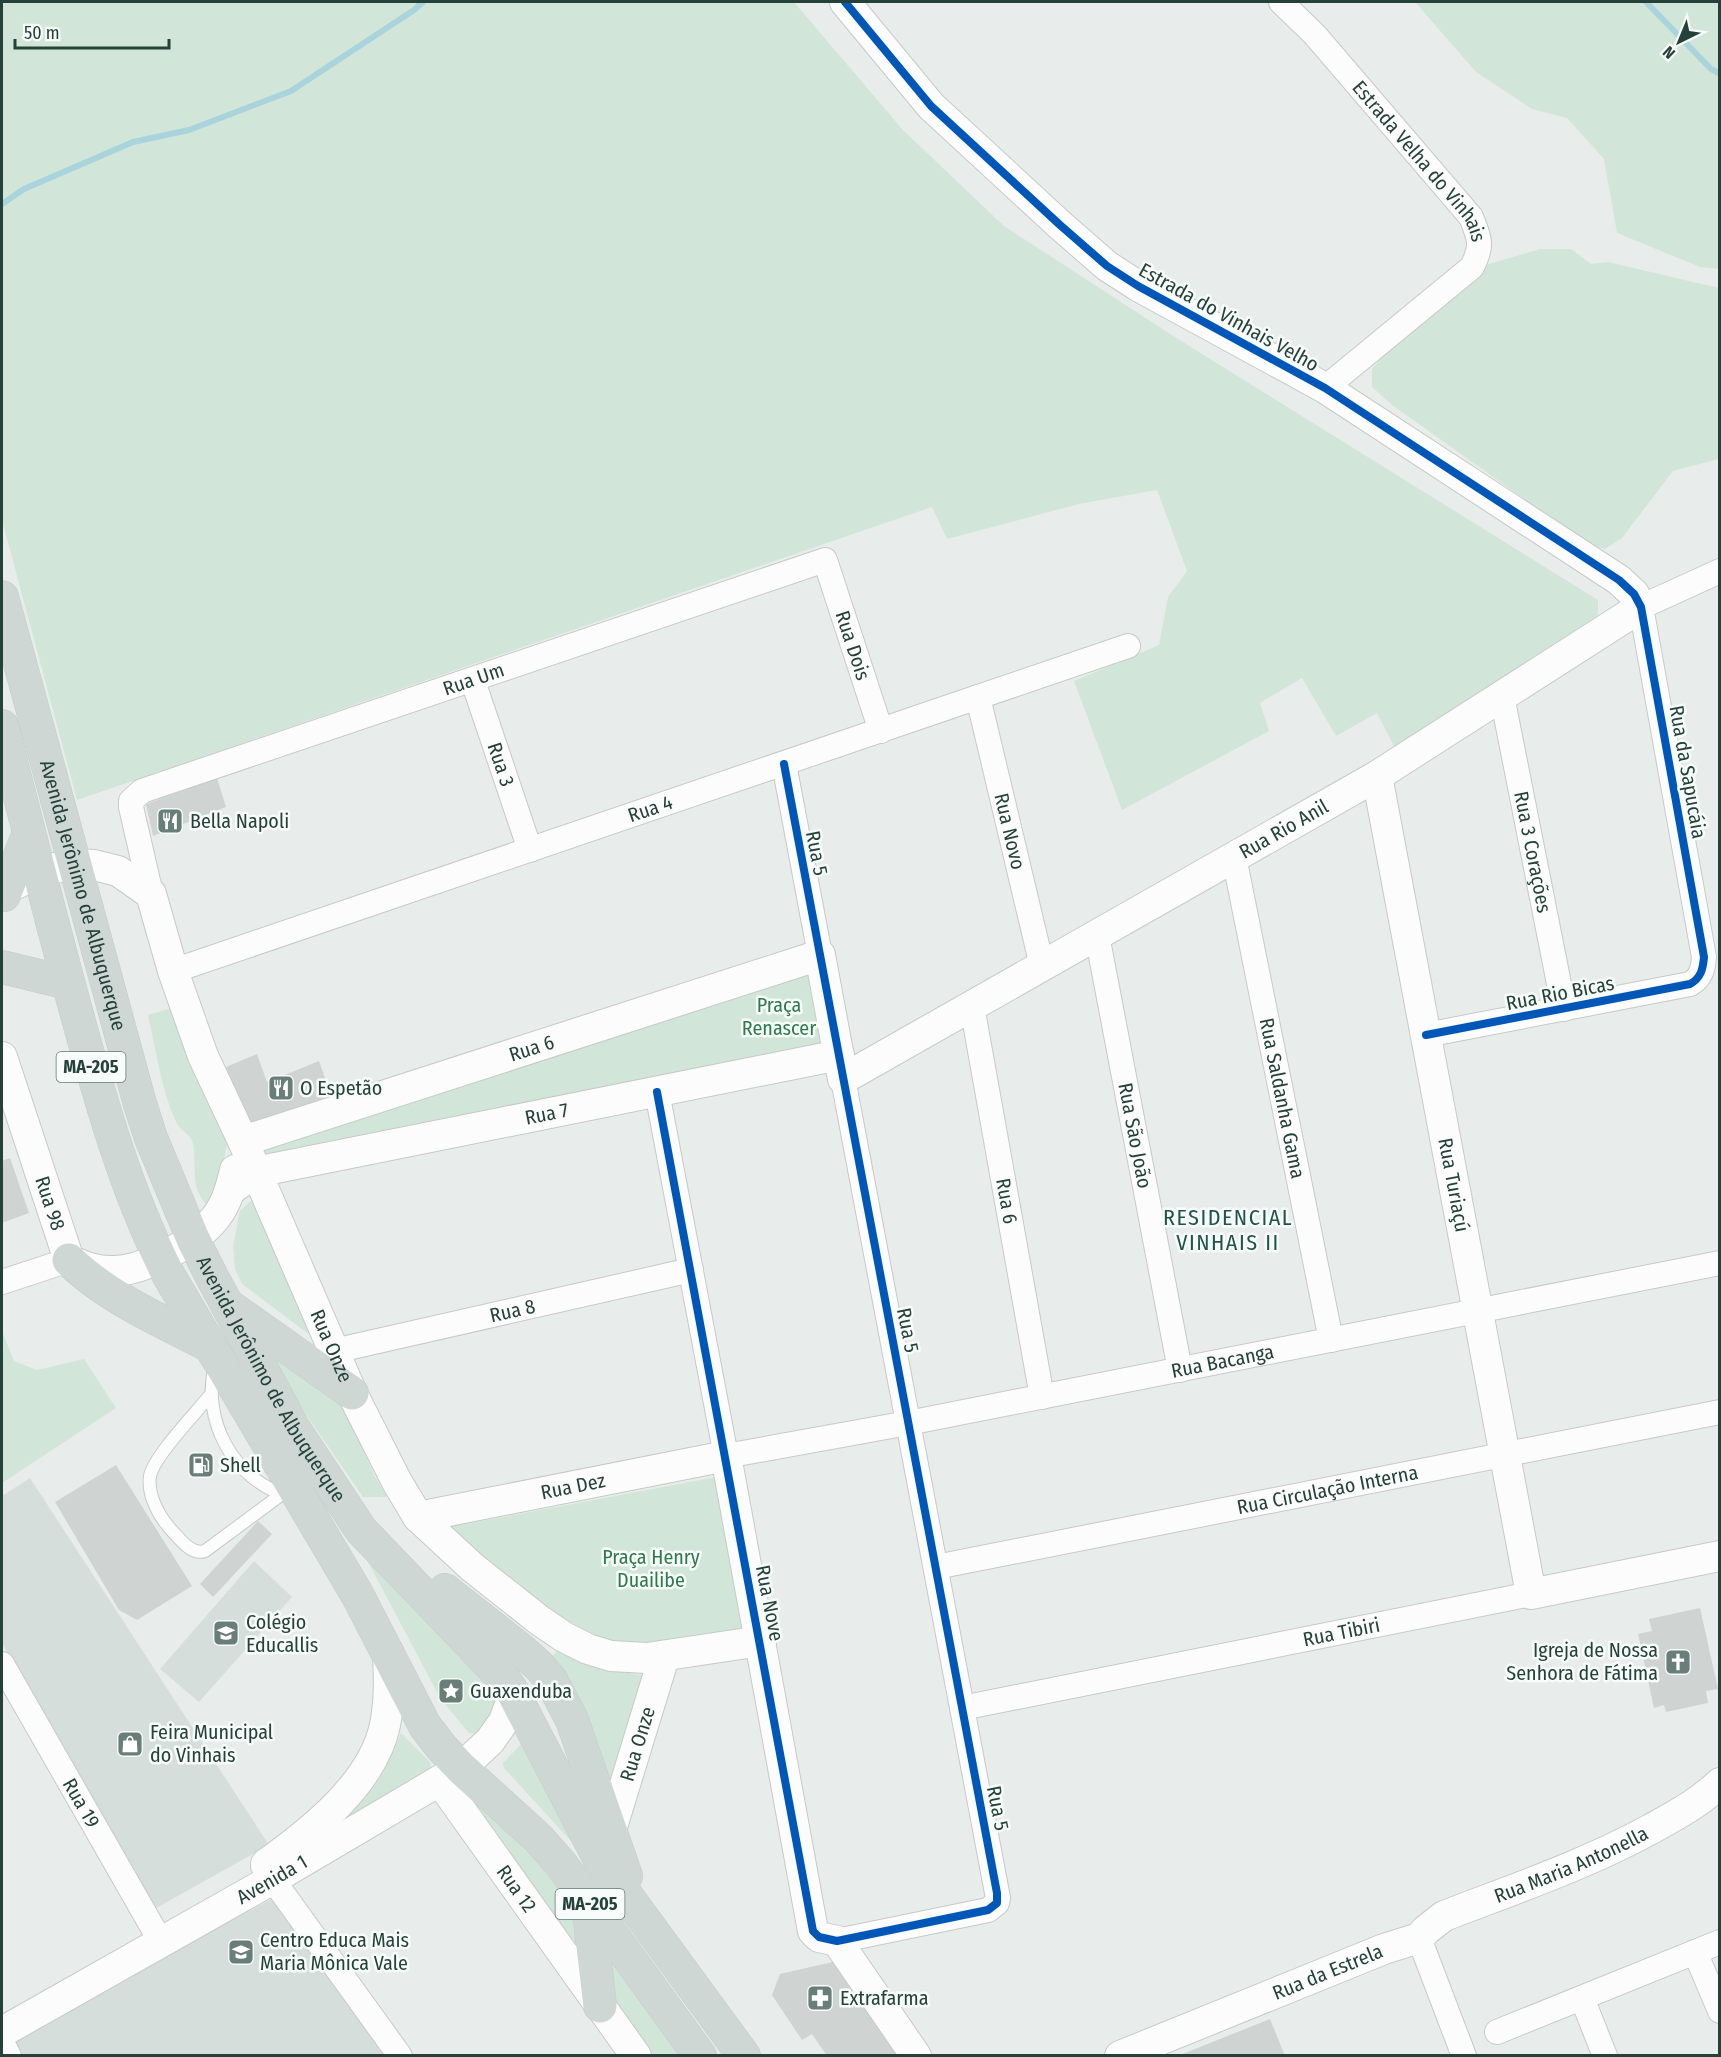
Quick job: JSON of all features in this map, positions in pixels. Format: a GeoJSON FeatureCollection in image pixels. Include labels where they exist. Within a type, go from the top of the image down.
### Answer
{"type":"FeatureCollection","features":[{"type":"Feature","properties":{"kind":"main road","name":"Avenida Jerônimo de Albuquerque"},"geometry":{"type":"LineString","coordinates":[[2,597],[140,1104],[151,1138],[193,1239],[293,1427],[361,1530],[490,1663],[514,1694],[599,1858],[744,2055]]}},
{"type":"Feature","properties":{"kind":"main road","name":"Avenida Jerônimo de Albuquerque"},"geometry":{"type":"LineString","coordinates":[[2,726],[68,983],[120,1163],[159,1257],[291,1496],[358,1596],[425,1726],[442,1748],[450,1774],[538,1838],[561,1864],[700,2055]]}},
{"type":"Feature","properties":{"kind":"main road"},"geometry":{"type":"LineString","coordinates":[[3,897],[29,833]]}},
{"type":"Feature","properties":{"kind":"main road"},"geometry":{"type":"LineString","coordinates":[[2,967],[68,983]]}},
{"type":"Feature","properties":{"kind":"main road"},"geometry":{"type":"LineString","coordinates":[[69,1260],[103,1288],[212,1351]]}},
{"type":"Feature","properties":{"kind":"main road"},"geometry":{"type":"LineString","coordinates":[[226,1303],[351,1393]]}},
{"type":"Feature","properties":{"kind":"main road"},"geometry":{"type":"LineString","coordinates":[[293,1427],[343,1489],[395,1545],[472,1612],[520,1649],[551,1680],[572,1720],[637,1912]]}},
{"type":"Feature","properties":{"kind":"main road"},"geometry":{"type":"LineString","coordinates":[[588,1901],[600,2006]]}},
{"type":"Feature","properties":{"kind":"street","name":"Estrada do Vinhais Velho"},"geometry":{"type":"LineString","coordinates":[[845,2],[931,106],[1107,267],[1325,388],[1619,580],[1634,594],[1641,607]]}},
{"type":"Feature","properties":{"kind":"street","name":"Estrada Velha do Vinhais"},"geometry":{"type":"LineString","coordinates":[[1281,2],[1315,34],[1470,217],[1480,239],[1480,252],[1472,267],[1325,388]]}},
{"type":"Feature","properties":{"kind":"street","name":"Rua Um"},"geometry":{"type":"LineString","coordinates":[[130,807],[132,801],[142,791],[473,681],[825,560]]}},
{"type":"Feature","properties":{"kind":"street","name":"Rua Dois"},"geometry":{"type":"LineString","coordinates":[[825,560],[881,731]]}},
{"type":"Feature","properties":{"kind":"street","name":"Rua Rio Anil"},"geometry":{"type":"LineString","coordinates":[[841,1067],[972,1006],[1377,776],[1641,607],[1719,571]]}},
{"type":"Feature","properties":{"kind":"street","name":"Rua da Sapucáia"},"geometry":{"type":"LineString","coordinates":[[1641,607],[1704,957],[1702,973],[1698,978]]}},
{"type":"Feature","properties":{"kind":"street","name":"Rua 4"},"geometry":{"type":"LineString","coordinates":[[173,971],[1128,646]]}},
{"type":"Feature","properties":{"kind":"street","name":"Rua 3"},"geometry":{"type":"LineString","coordinates":[[473,681],[530,850]]}},
{"type":"Feature","properties":{"kind":"street","name":"Rua 3 Corações"},"geometry":{"type":"LineString","coordinates":[[1502,696],[1564,1009]]}},
{"type":"Feature","properties":{"kind":"street","name":"Rua Novo"},"geometry":{"type":"LineString","coordinates":[[978,697],[1042,966]]}},
{"type":"Feature","properties":{"kind":"street","name":"Rua 5"},"geometry":{"type":"LineString","coordinates":[[783,764],[997,1893],[996,1903],[988,1910],[837,1941]]}},
{"type":"Feature","properties":{"kind":"street","name":"Rua Turiaçú"},"geometry":{"type":"LineString","coordinates":[[1377,776],[1531,1594]]}},
{"type":"Feature","properties":{"kind":"street","name":"Rua Onze"},"geometry":{"type":"LineString","coordinates":[[130,807],[173,971],[203,1056],[243,1141],[351,1393],[397,1482],[418,1517],[472,1567],[538,1620],[588,1649],[611,1656],[629,1658],[664,1657],[760,1641]]}},
{"type":"Feature","properties":{"kind":"street","name":"Rua Saldanha Gama"},"geometry":{"type":"LineString","coordinates":[[1234,857],[1331,1340]]}},
{"type":"Feature","properties":{"kind":"street"},"geometry":{"type":"LineString","coordinates":[[3,897],[23,879],[40,871],[75,864],[94,865],[118,871],[151,894]]}},
{"type":"Feature","properties":{"kind":"street","name":"Rua São João"},"geometry":{"type":"LineString","coordinates":[[1097,935],[1180,1370]]}},
{"type":"Feature","properties":{"kind":"street","name":"Rua 6"},"geometry":{"type":"LineString","coordinates":[[243,1141],[820,956]]}},
{"type":"Feature","properties":{"kind":"street","name":"Rua Rio Bicas"},"geometry":{"type":"LineString","coordinates":[[1426,1035],[1690,984],[1698,978]]}},
{"type":"Feature","properties":{"kind":"street","name":"Rua 6"},"geometry":{"type":"LineString","coordinates":[[972,1006],[1042,1397]]}},
{"type":"Feature","properties":{"kind":"street","name":"Rua 98"},"geometry":{"type":"LineString","coordinates":[[2,1057],[69,1260]]}},
{"type":"Feature","properties":{"kind":"street","name":"Rua 7"},"geometry":{"type":"LineString","coordinates":[[256,1172],[657,1092],[841,1067]]}},
{"type":"Feature","properties":{"kind":"street","name":"Rua Nove"},"geometry":{"type":"LineString","coordinates":[[657,1092],[813,1931],[819,1937],[837,1941],[916,2055]]}},
{"type":"Feature","properties":{"kind":"street"},"geometry":{"type":"LineString","coordinates":[[2,1282],[69,1260],[91,1269],[125,1271],[159,1257],[193,1239],[218,1214],[230,1190],[243,1141]]}},
{"type":"Feature","properties":{"kind":"street"},"geometry":{"type":"LineString","coordinates":[[230,1190],[256,1172]]}},
{"type":"Feature","properties":{"kind":"street","name":"Rua Bacanga"},"geometry":{"type":"LineString","coordinates":[[726,1456],[1042,1397],[1719,1263]]}},
{"type":"Feature","properties":{"kind":"street","name":"Rua 8"},"geometry":{"type":"LineString","coordinates":[[334,1351],[691,1270]]}},
{"type":"Feature","properties":{"kind":"street","name":"Rua Circulação Interna"},"geometry":{"type":"LineString","coordinates":[[936,1567],[1719,1412]]}},
{"type":"Feature","properties":{"kind":"street","name":"Rua Dez"},"geometry":{"type":"LineString","coordinates":[[418,1517],[726,1456]]}},
{"type":"Feature","properties":{"kind":"street","name":"Rua Tibiri"},"geometry":{"type":"LineString","coordinates":[[962,1708],[1719,1556]]}},
{"type":"Feature","properties":{"kind":"street","name":"Avenida 1"},"geometry":{"type":"LineString","coordinates":[[268,1872],[357,1782],[369,1765],[385,1725],[388,1702],[388,1652]]}},
{"type":"Feature","properties":{"kind":"street","name":"Rua Onze"},"geometry":{"type":"LineString","coordinates":[[611,1830],[664,1657]]}},
{"type":"Feature","properties":{"kind":"street","name":"Rua 19"},"geometry":{"type":"LineString","coordinates":[[2,1664],[157,1935]]}},
{"type":"Feature","properties":{"kind":"street","name":"Avenida 1"},"geometry":{"type":"LineString","coordinates":[[2,2032],[157,1935],[450,1774],[490,1741],[504,1721],[514,1694]]}},
{"type":"Feature","properties":{"kind":"street","name":"Rua 12"},"geometry":{"type":"LineString","coordinates":[[450,1774],[600,2006],[636,2055]]}},
{"type":"Feature","properties":{"kind":"street","name":"Rua Maria Antonella"},"geometry":{"type":"LineString","coordinates":[[1419,1938],[1444,1916],[1620,1846],[1685,1810],[1719,1783]]}},
{"type":"Feature","properties":{"kind":"street"},"geometry":{"type":"LineString","coordinates":[[268,1872],[400,2055]]}},
{"type":"Feature","properties":{"kind":"street","name":"Avenida 1"},"geometry":{"type":"LineString","coordinates":[[2,2013],[157,1935]]}},
{"type":"Feature","properties":{"kind":"street"},"geometry":{"type":"LineString","coordinates":[[1419,1938],[1464,2055]]}},
{"type":"Feature","properties":{"kind":"street","name":"Rua da Estrela"},"geometry":{"type":"LineString","coordinates":[[1120,2055],[1384,1949],[1419,1938]]}},
{"type":"Feature","properties":{"kind":"street"},"geometry":{"type":"LineString","coordinates":[[1497,2032],[1719,1942]]}},
{"type":"Feature","properties":{"kind":"street"},"geometry":{"type":"LineString","coordinates":[[1695,1952],[1719,2011]]}},
{"type":"Feature","properties":{"kind":"street"},"geometry":{"type":"LineString","coordinates":[[1582,1998],[1605,2055]]}},
{"type":"Feature","properties":{"kind":"street"},"geometry":{"type":"LineString","coordinates":[[2,2042],[9,2055]]}},
{"type":"Feature","properties":{"kind":"lane"},"geometry":{"type":"LineString","coordinates":[[212,1351],[211,1394],[218,1430],[232,1454],[250,1475],[265,1486],[291,1496]]}},
{"type":"Feature","properties":{"kind":"lane"},"geometry":{"type":"LineString","coordinates":[[211,1394],[160,1457],[151,1474],[152,1498],[163,1522],[182,1542],[199,1553],[291,1496]]}},
{"type":"Feature","properties":{"kind":"shaded area","name":"Feira Municipal do Vinhais"},"geometry":{"type":"Polygon","coordinates":[[[30,1478],[269,1845],[149,1912],[2,1643],[2,1496],[30,1478]]]}},
{"type":"Feature","properties":{"kind":"shaded area","name":"Colégio Educallis"},"geometry":{"type":"Polygon","coordinates":[[[254,1561],[292,1597],[199,1702],[160,1669],[254,1561]]]}},
{"type":"Feature","properties":{"kind":"shaded area","name":"Centro Educa Mais Maria Mônica Vale"},"geometry":{"type":"Polygon","coordinates":[[[272,1899],[384,2055],[19,2056],[10,2039],[272,1899]]]}},
{"type":"Feature","properties":{"kind":"green space"},"geometry":{"type":"Polygon","coordinates":[[[2,2],[794,2],[903,130],[1004,226],[1178,339],[1598,600],[1598,615],[1398,754],[1377,713],[1336,736],[1302,678],[1260,703],[1269,731],[1122,810],[1074,681],[1159,645],[1168,597],[1187,571],[1157,490],[1079,504],[947,539],[932,507],[77,800],[2,520],[2,2]]]}},
{"type":"Feature","properties":{"kind":"green space"},"geometry":{"type":"Polygon","coordinates":[[[1415,2],[1719,2],[1719,269],[1700,267],[1617,233],[1604,159],[1567,118],[1532,109],[1476,72],[1415,2]]]}},
{"type":"Feature","properties":{"kind":"green space"},"geometry":{"type":"Polygon","coordinates":[[[1540,249],[1571,249],[1591,264],[1608,262],[1719,288],[1719,459],[1673,471],[1622,538],[1605,549],[1589,545],[1392,405],[1372,387],[1372,369],[1389,349],[1463,290],[1482,266],[1540,249]]]}},
{"type":"Feature","properties":{"kind":"green space","name":"Praça Renascer"},"geometry":{"type":"Polygon","coordinates":[[[812,962],[833,1048],[265,1159],[260,1149],[812,962]]]}},
{"type":"Feature","properties":{"kind":"green space"},"geometry":{"type":"Polygon","coordinates":[[[172,1008],[228,1141],[215,1197],[208,1205],[202,1199],[196,1185],[192,1141],[176,1122],[166,1096],[148,1015],[172,1008]]]}},
{"type":"Feature","properties":{"kind":"green space"},"geometry":{"type":"Polygon","coordinates":[[[252,1200],[256,1200],[312,1335],[242,1284],[235,1269],[233,1246],[240,1211],[252,1200]]]}},
{"type":"Feature","properties":{"kind":"green space"},"geometry":{"type":"Polygon","coordinates":[[[2,1331],[14,1361],[37,1370],[84,1359],[116,1408],[2,1483],[2,1331]]]}},
{"type":"Feature","properties":{"kind":"green space"},"geometry":{"type":"Polygon","coordinates":[[[266,1350],[344,1405],[374,1475],[387,1497],[363,1497],[303,1410],[266,1350]]]}},
{"type":"Feature","properties":{"kind":"green space","name":"Praça Henry Duailibe"},"geometry":{"type":"Polygon","coordinates":[[[716,1477],[744,1630],[652,1648],[608,1642],[541,1606],[444,1528],[716,1477]]]}},
{"type":"Feature","properties":{"kind":"green space"},"geometry":{"type":"Polygon","coordinates":[[[366,1558],[487,1682],[494,1695],[496,1706],[478,1734],[469,1733],[440,1698],[366,1558]]]}},
{"type":"Feature","properties":{"kind":"green space"},"geometry":{"type":"Polygon","coordinates":[[[559,1649],[602,1666],[649,1676],[612,1787],[594,1732],[567,1681],[549,1660],[559,1649]]]}},
{"type":"Feature","properties":{"kind":"green space"},"geometry":{"type":"Polygon","coordinates":[[[401,1733],[430,1762],[431,1770],[329,1829],[374,1786],[383,1773],[401,1733]]]}},
{"type":"Feature","properties":{"kind":"green space"},"geometry":{"type":"Polygon","coordinates":[[[524,1741],[580,1851],[504,1768],[503,1763],[524,1741]]]}},
{"type":"Feature","properties":{"kind":"green space"},"geometry":{"type":"Polygon","coordinates":[[[466,1788],[573,1896],[585,1961],[464,1797],[466,1788]]]}},
{"type":"Feature","properties":{"kind":"green space"},"geometry":{"type":"Polygon","coordinates":[[[604,1944],[688,2055],[651,2055],[614,2005],[604,1944]]]}},
{"type":"Feature","properties":{"kind":"building","name":"Bella Napoli"},"geometry":{"type":"Polygon","coordinates":[[[217,778],[226,807],[153,836],[146,804],[217,778]]]}},
{"type":"Feature","properties":{"kind":"building","name":"O Espetão"},"geometry":{"type":"Polygon","coordinates":[[[257,1054],[267,1082],[319,1061],[331,1095],[250,1128],[226,1067],[257,1054]]]}},
{"type":"Feature","properties":{"kind":"building"},"geometry":{"type":"Polygon","coordinates":[[[10,1158],[29,1213],[2,1223],[2,1161],[10,1158]]]}},
{"type":"Feature","properties":{"kind":"building"},"geometry":{"type":"Polygon","coordinates":[[[116,1465],[192,1586],[137,1620],[119,1610],[55,1502],[116,1465]]]}},
{"type":"Feature","properties":{"kind":"building"},"geometry":{"type":"Polygon","coordinates":[[[258,1521],[272,1534],[213,1597],[200,1584],[258,1521]]]}},
{"type":"Feature","properties":{"kind":"building","name":"Igreja de Nossa Senhora de Fátima"},"geometry":{"type":"Polygon","coordinates":[[[1700,1608],[1718,1689],[1706,1691],[1708,1703],[1666,1712],[1664,1705],[1654,1708],[1638,1634],[1652,1631],[1649,1619],[1700,1608]]]}},
{"type":"Feature","properties":{"kind":"building","name":"Extrafarma"},"geometry":{"type":"Polygon","coordinates":[[[841,1960],[898,2056],[827,2056],[812,2034],[802,2040],[772,1995],[780,1974],[841,1960]]]}},
{"type":"Feature","properties":{"kind":"building"},"geometry":{"type":"Polygon","coordinates":[[[1270,2019],[1285,2056],[1180,2056],[1180,2055],[1270,2019]]]}},
{"type":"Feature","properties":{"kind":"waterway"},"geometry":{"type":"LineString","coordinates":[[2,204],[24,189],[133,142],[189,130],[291,91],[423,2]]}},
{"type":"Feature","properties":{"kind":"waterway"},"geometry":{"type":"LineString","coordinates":[[1646,2],[1711,69],[1720,74]]}},
{"type":"Feature","properties":{"kind":"cycle path"},"geometry":{"type":"LineString","coordinates":[[845,2],[931,106],[1107,266],[1138,286],[1325,388],[1619,580],[1634,594],[1641,607],[1704,957],[1701,973],[1690,984],[1426,1035]]}},
{"type":"Feature","properties":{"kind":"cycle path"},"geometry":{"type":"LineString","coordinates":[[657,1092],[813,1931],[819,1937],[837,1941],[988,1910],[997,1903],[997,1893],[784,764]]}},
{"type":"Feature","properties":{"kind":"place","name":"Bella Napoli"},"geometry":{"type":"Point","coordinates":[170,821]}},
{"type":"Feature","properties":{"kind":"place","name":"O Espetão"},"geometry":{"type":"Point","coordinates":[281,1088]}},
{"type":"Feature","properties":{"kind":"place","name":"Shell"},"geometry":{"type":"Point","coordinates":[201,1465]}},
{"type":"Feature","properties":{"kind":"place","name":"Colégio Educallis"},"geometry":{"type":"Point","coordinates":[226,1633]}},
{"type":"Feature","properties":{"kind":"place","name":"Igreja de Nossa Senhora de Fátima"},"geometry":{"type":"Point","coordinates":[1678,1662]}},
{"type":"Feature","properties":{"kind":"place","name":"Guaxenduba"},"geometry":{"type":"Point","coordinates":[451,1691]}},
{"type":"Feature","properties":{"kind":"place","name":"Feira Municipal do Vinhais"},"geometry":{"type":"Point","coordinates":[130,1744]}},
{"type":"Feature","properties":{"kind":"place","name":"Centro Educa Mais Maria Mônica Vale"},"geometry":{"type":"Point","coordinates":[241,1952]}},
{"type":"Feature","properties":{"kind":"place","name":"Extrafarma"},"geometry":{"type":"Point","coordinates":[820,1998]}},
{"type":"Feature","properties":{"kind":"district","name":"RESIDENCIAL VINHAIS II"},"geometry":{"type":"Point","coordinates":[1228,1230]}}]}
